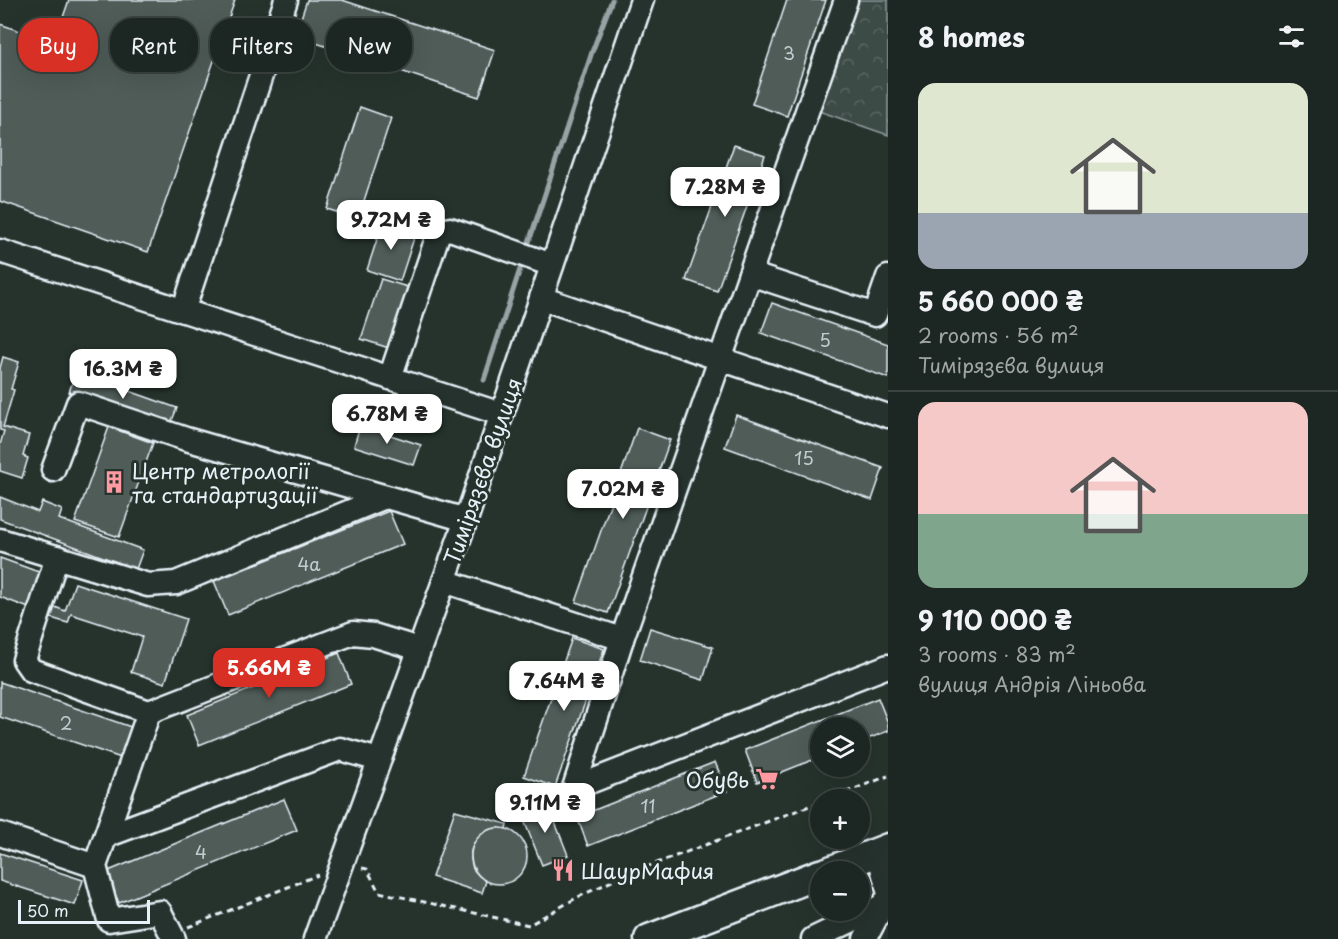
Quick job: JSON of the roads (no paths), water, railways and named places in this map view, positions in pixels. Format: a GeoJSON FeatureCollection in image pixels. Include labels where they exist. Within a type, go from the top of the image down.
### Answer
{"type":"FeatureCollection","features":[{"type":"Feature","properties":{"kind":"main road"},"geometry":{"type":"LineString","coordinates":[[855,861],[883,850]]}},
{"type":"Feature","properties":{"kind":"main road"},"geometry":{"type":"LineString","coordinates":[[649,939],[810,878]]}},
{"type":"Feature","properties":{"kind":"street"},"geometry":{"type":"LineString","coordinates":[[183,311],[286,0]]}},
{"type":"Feature","properties":{"kind":"street","name":"Тимірязєва вулиця"},"geometry":{"type":"LineString","coordinates":[[315,939],[466,520],[642,0]]}},
{"type":"Feature","properties":{"kind":"street"},"geometry":{"type":"LineString","coordinates":[[846,0],[622,639],[574,788],[888,666]]}},
{"type":"Feature","properties":{"kind":"street"},"geometry":{"type":"LineString","coordinates":[[390,378],[439,232],[450,229],[552,265]]}},
{"type":"Feature","properties":{"kind":"street"},"geometry":{"type":"LineString","coordinates":[[0,251],[501,414]]}},
{"type":"Feature","properties":{"kind":"street"},"geometry":{"type":"LineString","coordinates":[[750,274],[875,315],[888,277]]}},
{"type":"Feature","properties":{"kind":"street"},"geometry":{"type":"LineString","coordinates":[[541,298],[888,416]]}},
{"type":"Feature","properties":{"kind":"street"},"geometry":{"type":"LineString","coordinates":[[53,470],[78,403],[186,439],[466,520]]}},
{"type":"Feature","properties":{"kind":"street"},"geometry":{"type":"LineString","coordinates":[[0,540],[148,585],[176,583],[385,497]]}},
{"type":"Feature","properties":{"kind":"street"},"geometry":{"type":"LineString","coordinates":[[57,557],[24,660],[31,670],[149,712],[353,633],[373,635],[419,648]]}},
{"type":"Feature","properties":{"kind":"street"},"geometry":{"type":"LineString","coordinates":[[444,581],[622,639]]}},
{"type":"Feature","properties":{"kind":"street"},"geometry":{"type":"LineString","coordinates":[[149,712],[96,866],[109,920],[160,912],[173,937]]}},
{"type":"Feature","properties":{"kind":"street"},"geometry":{"type":"LineString","coordinates":[[106,836],[340,749],[379,760]]}},
{"type":"Feature","properties":{"kind":"street"},"geometry":{"type":"LineString","coordinates":[[0,834],[96,866]]}},
{"type":"Feature","properties":{"kind":"street"},"geometry":{"type":"LineString","coordinates":[[865,939],[886,897],[883,850]]}},
{"type":"Feature","properties":{"kind":"street"},"geometry":{"type":"LineString","coordinates":[[813,939],[886,897]]}},
{"type":"Feature","properties":{"kind":"waterway"},"geometry":{"type":"LineString","coordinates":[[526,251],[592,52],[612,0]]}},
{"type":"Feature","properties":{"kind":"waterway"},"geometry":{"type":"LineString","coordinates":[[484,380],[523,260]]}},
{"type":"Feature","properties":{"kind":"place","name":"Центр метрології та стандартизації"},"geometry":{"type":"Point","coordinates":[114,482]}},
{"type":"Feature","properties":{"kind":"place","name":"Обувь"},"geometry":{"type":"Point","coordinates":[767,779]}},
{"type":"Feature","properties":{"kind":"place","name":"ШаурМафия"},"geometry":{"type":"Point","coordinates":[563,870]}}]}
